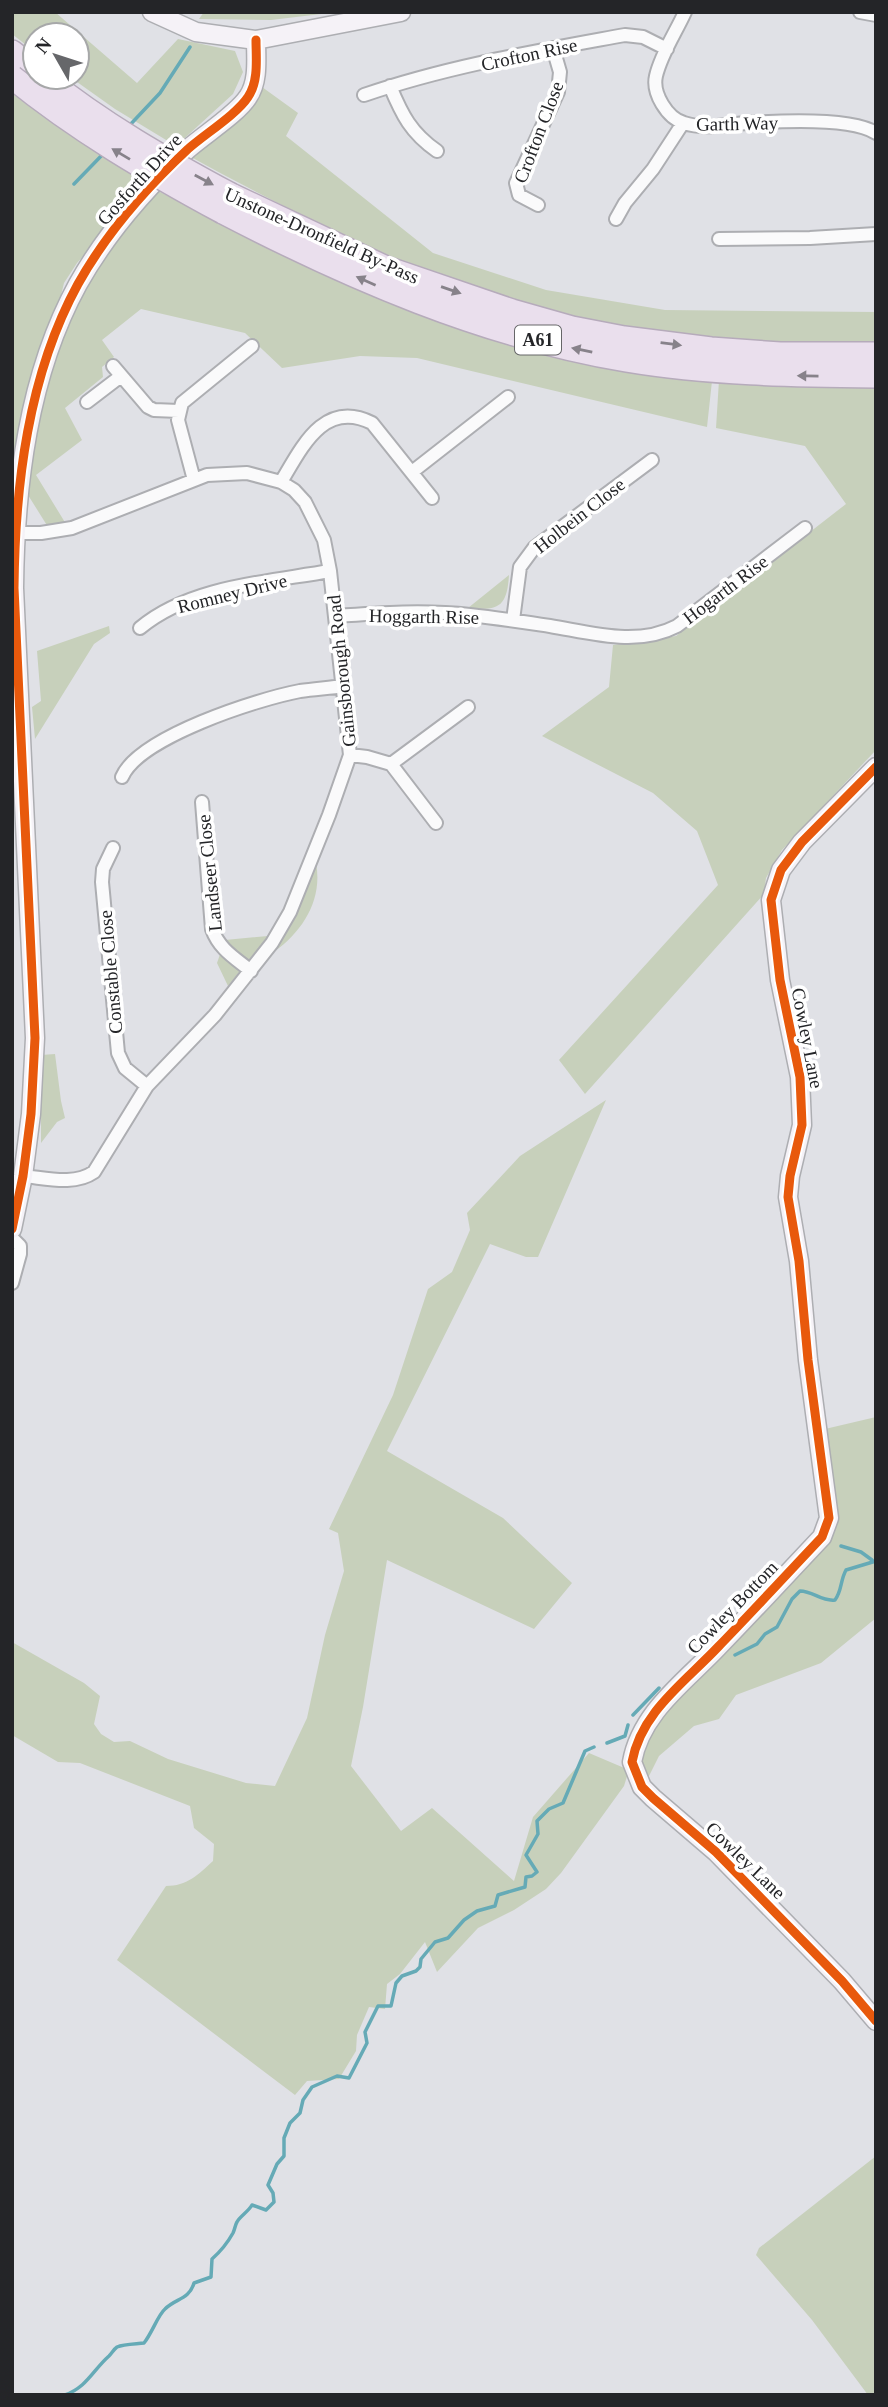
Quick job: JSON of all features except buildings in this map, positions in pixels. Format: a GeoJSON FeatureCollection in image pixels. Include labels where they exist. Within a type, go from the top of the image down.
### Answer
{"type":"FeatureCollection","features":[{"type":"Feature","properties":{"kind":"highway","name":"Unstone-Dronfield By-Pass"},"geometry":{"type":"LineString","coordinates":[[12,77],[96,139],[167,182],[227,203],[386,268],[512,311],[572,328],[624,338],[711,349],[780,354],[876,354]]}},
{"type":"Feature","properties":{"kind":"highway","name":"Unstone-Dronfield By-Pass"},"geometry":{"type":"LineString","coordinates":[[63,91],[300,252],[380,287],[478,324],[626,360],[708,370],[783,375],[876,376]]}},
{"type":"Feature","properties":{"kind":"street"},"geometry":{"type":"LineString","coordinates":[[152,12],[196,32],[256,40],[352,17],[401,12]]}},
{"type":"Feature","properties":{"kind":"street","name":"Garth Way"},"geometry":{"type":"LineString","coordinates":[[685,12],[656,76],[655,87],[666,108],[683,123],[711,127],[749,123],[847,124],[876,133]]}},
{"type":"Feature","properties":{"kind":"street"},"geometry":{"type":"LineString","coordinates":[[860,12],[876,15]]}},
{"type":"Feature","properties":{"kind":"street","name":"Crofton Rise"},"geometry":{"type":"LineString","coordinates":[[364,95],[390,86],[553,48],[625,35],[643,37],[667,49]]}},
{"type":"Feature","properties":{"kind":"street","name":"Gosforth Drive"},"geometry":{"type":"LineString","coordinates":[[12,1229],[23,1176],[31,1114],[35,1038],[15,649],[15,533],[25,452],[37,392],[52,340],[78,285],[99,250],[139,200],[185,152],[239,107],[248,96],[256,72],[256,40]]}},
{"type":"Feature","properties":{"kind":"street","name":"Crofton Close"},"geometry":{"type":"LineString","coordinates":[[538,205],[519,195],[516,183],[558,92],[560,72],[553,48]]}},
{"type":"Feature","properties":{"kind":"street"},"geometry":{"type":"LineString","coordinates":[[390,86],[403,118],[418,136],[437,151]]}},
{"type":"Feature","properties":{"kind":"street"},"geometry":{"type":"LineString","coordinates":[[616,219],[683,123]]}},
{"type":"Feature","properties":{"kind":"street"},"geometry":{"type":"LineString","coordinates":[[719,239],[876,234]]}},
{"type":"Feature","properties":{"kind":"street"},"geometry":{"type":"LineString","coordinates":[[194,480],[181,433],[179,411],[182,402],[251,346]]}},
{"type":"Feature","properties":{"kind":"street"},"geometry":{"type":"LineString","coordinates":[[87,402],[117,371],[148,407],[154,410],[179,411]]}},
{"type":"Feature","properties":{"kind":"street"},"geometry":{"type":"LineString","coordinates":[[412,472],[508,397]]}},
{"type":"Feature","properties":{"kind":"street"},"geometry":{"type":"LineString","coordinates":[[281,482],[317,430],[326,422],[348,415],[372,423],[432,498]]}},
{"type":"Feature","properties":{"kind":"street","name":"Holbein Close"},"geometry":{"type":"LineString","coordinates":[[513,620],[520,567],[534,548],[652,460]]}},
{"type":"Feature","properties":{"kind":"street","name":"Gainsborough Road"},"geometry":{"type":"LineString","coordinates":[[15,533],[41,533],[72,528],[207,475],[233,472],[265,476],[294,490],[305,502],[324,540],[330,570],[350,755],[330,815],[290,912],[251,971],[215,1015],[147,1086],[94,1172],[76,1180],[23,1176]]}},
{"type":"Feature","properties":{"kind":"street","name":"Hogarth Rise"},"geometry":{"type":"LineString","coordinates":[[513,620],[606,637],[668,631],[805,528]]}},
{"type":"Feature","properties":{"kind":"street","name":"Romney Drive"},"geometry":{"type":"LineString","coordinates":[[140,628],[156,615],[177,604],[232,589],[330,570]]}},
{"type":"Feature","properties":{"kind":"street","name":"Hoggarth Rise"},"geometry":{"type":"LineString","coordinates":[[335,615],[467,614],[513,620]]}},
{"type":"Feature","properties":{"kind":"street"},"geometry":{"type":"LineString","coordinates":[[122,777],[130,764],[183,730],[264,700],[301,691],[344,686]]}},
{"type":"Feature","properties":{"kind":"street"},"geometry":{"type":"LineString","coordinates":[[391,764],[468,706]]}},
{"type":"Feature","properties":{"kind":"street"},"geometry":{"type":"LineString","coordinates":[[350,755],[391,764],[436,823]]}},
{"type":"Feature","properties":{"kind":"street","name":"Cowley Lane"},"geometry":{"type":"LineString","coordinates":[[829,1518],[808,1360],[799,1261],[788,1197],[790,1177],[803,1125],[800,1077],[780,980],[771,900],[781,870],[795,851],[876,767]]}},
{"type":"Feature","properties":{"kind":"street","name":"Landseer Close"},"geometry":{"type":"LineString","coordinates":[[202,802],[212,929],[223,949],[251,971]]}},
{"type":"Feature","properties":{"kind":"street","name":"Constable Close"},"geometry":{"type":"LineString","coordinates":[[113,848],[103,869],[102,882],[118,1053],[125,1068],[147,1086]]}},
{"type":"Feature","properties":{"kind":"street"},"geometry":{"type":"LineString","coordinates":[[12,1238],[20,1246],[20,1254],[12,1283]]}},
{"type":"Feature","properties":{"kind":"street","name":"Cowley Bottom"},"geometry":{"type":"LineString","coordinates":[[653,1715],[669,1694],[711,1655],[822,1537],[829,1518]]}},
{"type":"Feature","properties":{"kind":"street","name":"Cowley Lane"},"geometry":{"type":"LineString","coordinates":[[653,1715],[642,1730],[632,1762],[642,1787],[716,1852],[842,1981],[876,2021]]}},
{"type":"Feature","properties":{"kind":"green space"},"geometry":{"type":"Polygon","coordinates":[[[12,12],[55,12],[65,21],[21,21],[21,41],[12,34],[12,12]]]}},
{"type":"Feature","properties":{"kind":"green space"},"geometry":{"type":"Polygon","coordinates":[[[204,12],[338,12],[271,20],[199,19],[204,12]]]}},
{"type":"Feature","properties":{"kind":"green space"},"geometry":{"type":"Polygon","coordinates":[[[178,39],[235,51],[243,72],[233,94],[176,146],[90,91],[91,43],[137,83],[178,39]]]}},
{"type":"Feature","properties":{"kind":"green space"},"geometry":{"type":"Polygon","coordinates":[[[262,87],[298,113],[286,136],[433,253],[546,290],[665,310],[876,312],[876,346],[725,339],[576,317],[477,290],[378,251],[329,229],[191,157],[262,87]]]}},
{"type":"Feature","properties":{"kind":"green space"},"geometry":{"type":"Polygon","coordinates":[[[12,91],[150,181],[77,263],[64,283],[12,495],[12,91]]]}},
{"type":"Feature","properties":{"kind":"green space"},"geometry":{"type":"Polygon","coordinates":[[[158,191],[393,304],[490,337],[712,381],[707,427],[417,358],[360,356],[282,368],[245,333],[141,309],[102,340],[114,357],[102,367],[103,377],[65,408],[82,440],[36,475],[66,524],[48,527],[28,495],[39,420],[57,352],[91,274],[158,191]]]}},
{"type":"Feature","properties":{"kind":"green space"},"geometry":{"type":"Polygon","coordinates":[[[719,380],[876,387],[876,750],[782,850],[766,878],[764,894],[585,1094],[559,1060],[718,885],[697,831],[653,793],[542,736],[609,687],[613,645],[676,636],[846,504],[805,446],[716,428],[719,380]]]}},
{"type":"Feature","properties":{"kind":"green space"},"geometry":{"type":"Polygon","coordinates":[[[509,575],[506,594],[499,605],[487,609],[468,608],[509,575]]]}},
{"type":"Feature","properties":{"kind":"green space"},"geometry":{"type":"Polygon","coordinates":[[[109,626],[110,633],[94,644],[35,739],[32,707],[41,701],[37,651],[109,626]]]}},
{"type":"Feature","properties":{"kind":"green space"},"geometry":{"type":"Polygon","coordinates":[[[316,863],[316,889],[309,913],[294,934],[275,951],[290,924],[316,863]]]}},
{"type":"Feature","properties":{"kind":"green space"},"geometry":{"type":"Polygon","coordinates":[[[268,936],[228,986],[217,963],[225,940],[268,936]]]}},
{"type":"Feature","properties":{"kind":"green space"},"geometry":{"type":"Polygon","coordinates":[[[55,1054],[65,1118],[57,1122],[41,1143],[41,1055],[55,1054]]]}},
{"type":"Feature","properties":{"kind":"green space"},"geometry":{"type":"Polygon","coordinates":[[[606,1100],[538,1257],[526,1257],[490,1244],[387,1451],[503,1518],[572,1583],[534,1629],[387,1560],[351,1766],[401,1831],[432,1808],[514,1881],[533,1817],[589,1753],[629,1770],[624,1786],[561,1873],[546,1889],[514,1910],[478,1928],[437,1972],[425,1942],[400,1974],[387,1984],[385,2009],[369,2007],[357,2035],[356,2051],[339,2079],[307,2081],[295,2095],[117,1960],[166,1886],[186,1882],[213,1861],[214,1844],[194,1828],[190,1806],[80,1763],[58,1762],[12,1735],[12,1642],[84,1683],[100,1696],[94,1724],[101,1734],[114,1742],[130,1741],[168,1759],[246,1783],[275,1786],[307,1718],[325,1635],[344,1571],[338,1533],[329,1529],[393,1395],[428,1289],[452,1272],[470,1230],[467,1213],[520,1156],[606,1100]]]}},
{"type":"Feature","properties":{"kind":"green space"},"geometry":{"type":"Polygon","coordinates":[[[876,1417],[876,1618],[821,1663],[736,1695],[719,1719],[694,1726],[659,1756],[646,1782],[641,1764],[649,1736],[664,1711],[830,1538],[825,1429],[876,1417]]]}},
{"type":"Feature","properties":{"kind":"green space"},"geometry":{"type":"Polygon","coordinates":[[[876,2156],[876,2395],[868,2395],[812,2320],[756,2255],[759,2248],[876,2156]]]}},
{"type":"Feature","properties":{"kind":"waterway"},"geometry":{"type":"LineString","coordinates":[[128,127],[160,93],[190,47]]}},
{"type":"Feature","properties":{"kind":"waterway"},"geometry":{"type":"LineString","coordinates":[[74,184],[104,153]]}},
{"type":"Feature","properties":{"kind":"waterway"},"geometry":{"type":"LineString","coordinates":[[841,1546],[861,1552],[872,1560]]}},
{"type":"Feature","properties":{"kind":"waterway"},"geometry":{"type":"LineString","coordinates":[[735,1655],[757,1644],[765,1634],[777,1627],[792,1599],[800,1591],[835,1600],[846,1570],[876,1561]]}},
{"type":"Feature","properties":{"kind":"waterway"},"geometry":{"type":"LineString","coordinates":[[633,1715],[659,1688]]}},
{"type":"Feature","properties":{"kind":"waterway"},"geometry":{"type":"LineString","coordinates":[[607,1743],[625,1736],[628,1725]]}},
{"type":"Feature","properties":{"kind":"waterway"},"geometry":{"type":"LineString","coordinates":[[65,2395],[84,2383],[117,2347],[144,2343],[169,2305],[186,2296],[194,2283],[211,2277],[212,2259],[229,2240],[240,2218],[252,2205],[266,2210],[274,2202],[268,2185],[277,2164],[284,2156],[284,2138],[290,2123],[300,2113],[303,2100],[312,2087],[337,2076],[349,2078],[367,2043],[365,2032],[378,2006],[391,2006],[396,1983],[402,1976],[420,1967],[421,1959],[435,1942],[448,1938],[464,1920],[477,1911],[495,1906],[498,1895],[525,1887],[526,1877],[537,1872],[526,1855],[538,1834],[537,1821],[549,1809],[563,1803],[585,1751],[594,1747]]}},
{"type":"Feature","properties":{"kind":"cycle path"},"geometry":{"type":"LineString","coordinates":[[12,1229],[23,1176],[31,1114],[35,1038],[14,588],[17,510],[36,393],[61,319],[78,284],[101,247],[157,180],[188,149],[243,104],[252,91],[256,40]]}},
{"type":"Feature","properties":{"kind":"cycle path"},"geometry":{"type":"LineString","coordinates":[[876,767],[802,842],[781,870],[771,900],[780,980],[800,1077],[802,1125],[788,1197],[799,1261],[808,1360],[829,1518],[822,1537],[654,1713],[637,1744],[632,1762],[642,1787],[716,1852],[842,1981],[876,2021]]}}]}
